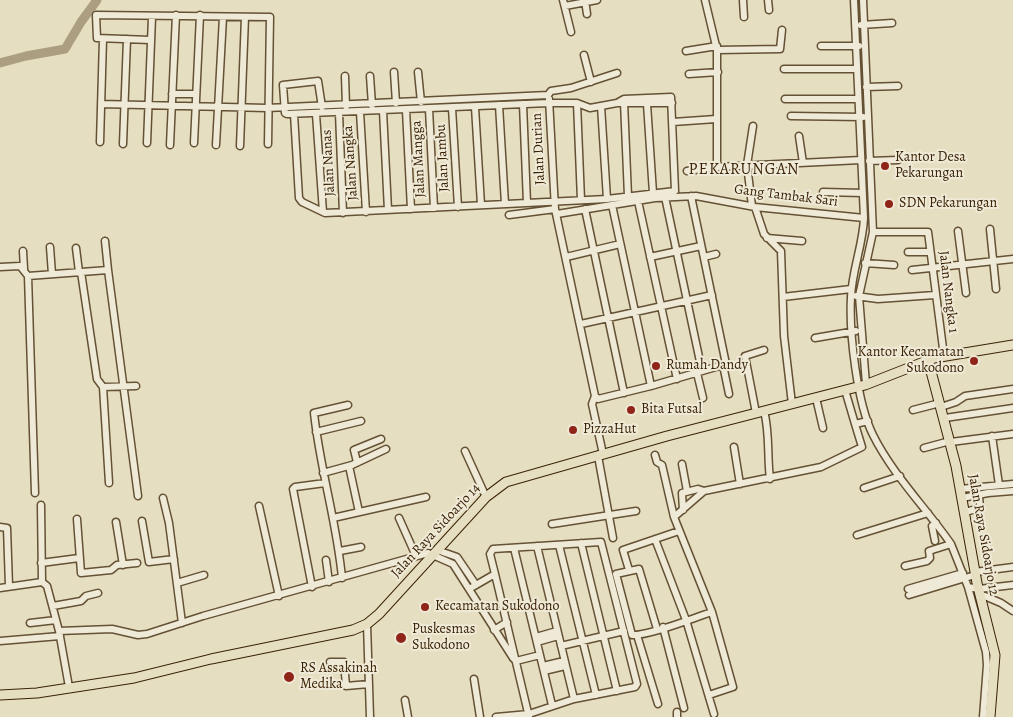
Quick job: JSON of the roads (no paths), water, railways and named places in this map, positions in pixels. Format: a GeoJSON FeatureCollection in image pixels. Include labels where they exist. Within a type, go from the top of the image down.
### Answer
{"type":"FeatureCollection","features":[{"type":"Feature","properties":{"kind":"main road","name":"Jalan Raya Sidoarjo 14"},"geometry":{"type":"LineString","coordinates":[[0,695],[151,675],[211,659],[344,633],[368,624],[486,497],[499,485],[515,478],[863,385],[928,360],[1013,345]]}},
{"type":"Feature","properties":{"kind":"main road","name":"Jalan Raya Sidoarjo 12"},"geometry":{"type":"LineString","coordinates":[[928,360],[945,418],[965,512],[970,575],[978,607],[995,655],[990,717]]}},
{"type":"Feature","properties":{"kind":"street"},"geometry":{"type":"LineString","coordinates":[[570,32],[564,3],[597,0]]}},
{"type":"Feature","properties":{"kind":"street"},"geometry":{"type":"LineString","coordinates":[[705,0],[717,48],[717,167]]}},
{"type":"Feature","properties":{"kind":"street"},"geometry":{"type":"LineString","coordinates":[[743,0],[744,17]]}},
{"type":"Feature","properties":{"kind":"street"},"geometry":{"type":"LineString","coordinates":[[768,0],[769,10]]}},
{"type":"Feature","properties":{"kind":"street"},"geometry":{"type":"LineString","coordinates":[[854,0],[860,25]]}},
{"type":"Feature","properties":{"kind":"street"},"geometry":{"type":"LineString","coordinates":[[854,294],[873,232],[869,161],[863,116],[866,87],[860,25],[863,0]]}},
{"type":"Feature","properties":{"kind":"street"},"geometry":{"type":"LineString","coordinates":[[585,1],[587,14]]}},
{"type":"Feature","properties":{"kind":"street"},"geometry":{"type":"LineString","coordinates":[[170,145],[176,14]]}},
{"type":"Feature","properties":{"kind":"street"},"geometry":{"type":"LineString","coordinates":[[150,40],[97,38],[95,35],[97,15],[150,15],[152,17],[176,14],[222,17],[270,17],[267,108],[268,144]]}},
{"type":"Feature","properties":{"kind":"street"},"geometry":{"type":"LineString","coordinates":[[194,143],[200,15]]}},
{"type":"Feature","properties":{"kind":"street"},"geometry":{"type":"LineString","coordinates":[[147,142],[152,17]]}},
{"type":"Feature","properties":{"kind":"street"},"geometry":{"type":"LineString","coordinates":[[216,145],[222,17]]}},
{"type":"Feature","properties":{"kind":"street"},"geometry":{"type":"LineString","coordinates":[[240,146],[245,17]]}},
{"type":"Feature","properties":{"kind":"street"},"geometry":{"type":"LineString","coordinates":[[860,25],[892,23]]}},
{"type":"Feature","properties":{"kind":"street"},"geometry":{"type":"LineString","coordinates":[[686,51],[717,48],[780,49],[782,30]]}},
{"type":"Feature","properties":{"kind":"street"},"geometry":{"type":"LineString","coordinates":[[100,142],[103,39]]}},
{"type":"Feature","properties":{"kind":"street"},"geometry":{"type":"LineString","coordinates":[[123,144],[126,39]]}},
{"type":"Feature","properties":{"kind":"street"},"geometry":{"type":"LineString","coordinates":[[821,46],[861,46]]}},
{"type":"Feature","properties":{"kind":"street"},"geometry":{"type":"LineString","coordinates":[[861,46],[857,69],[858,99],[863,116]]}},
{"type":"Feature","properties":{"kind":"street"},"geometry":{"type":"LineString","coordinates":[[584,55],[591,82]]}},
{"type":"Feature","properties":{"kind":"street"},"geometry":{"type":"LineString","coordinates":[[784,69],[857,69]]}},
{"type":"Feature","properties":{"kind":"street"},"geometry":{"type":"LineString","coordinates":[[394,72],[396,104]]}},
{"type":"Feature","properties":{"kind":"street"},"geometry":{"type":"LineString","coordinates":[[418,72],[421,102]]}},
{"type":"Feature","properties":{"kind":"street"},"geometry":{"type":"LineString","coordinates":[[690,74],[718,72]]}},
{"type":"Feature","properties":{"kind":"street"},"geometry":{"type":"LineString","coordinates":[[101,104],[241,108],[396,104],[548,95],[553,90],[617,74]]}},
{"type":"Feature","properties":{"kind":"street"},"geometry":{"type":"LineString","coordinates":[[345,76],[346,106]]}},
{"type":"Feature","properties":{"kind":"street"},"geometry":{"type":"LineString","coordinates":[[370,76],[372,105]]}},
{"type":"Feature","properties":{"kind":"street"},"geometry":{"type":"LineString","coordinates":[[294,114],[299,198],[302,202],[323,212],[366,212],[607,199],[676,190],[672,103],[669,96],[590,108],[577,103],[549,103],[286,114],[284,84],[318,81],[322,106]]}},
{"type":"Feature","properties":{"kind":"street"},"geometry":{"type":"LineString","coordinates":[[866,87],[898,86]]}},
{"type":"Feature","properties":{"kind":"street"},"geometry":{"type":"LineString","coordinates":[[172,94],[195,94]]}},
{"type":"Feature","properties":{"kind":"street","name":"Jalan Durian"},"geometry":{"type":"LineString","coordinates":[[548,95],[554,201],[595,396],[592,404],[613,538]]}},
{"type":"Feature","properties":{"kind":"street"},"geometry":{"type":"LineString","coordinates":[[785,99],[858,99]]}},
{"type":"Feature","properties":{"kind":"street"},"geometry":{"type":"LineString","coordinates":[[624,102],[647,104],[672,103]]}},
{"type":"Feature","properties":{"kind":"street"},"geometry":{"type":"LineString","coordinates":[[624,102],[628,196]]}},
{"type":"Feature","properties":{"kind":"street"},"geometry":{"type":"LineString","coordinates":[[577,103],[581,200]]}},
{"type":"Feature","properties":{"kind":"street"},"geometry":{"type":"LineString","coordinates":[[523,104],[527,203]]}},
{"type":"Feature","properties":{"kind":"street"},"geometry":{"type":"LineString","coordinates":[[647,104],[652,193]]}},
{"type":"Feature","properties":{"kind":"street"},"geometry":{"type":"LineString","coordinates":[[499,105],[505,204]]}},
{"type":"Feature","properties":{"kind":"street"},"geometry":{"type":"LineString","coordinates":[[601,106],[607,199]]}},
{"type":"Feature","properties":{"kind":"street"},"geometry":{"type":"LineString","coordinates":[[476,107],[481,205]]}},
{"type":"Feature","properties":{"kind":"street","name":"Jalan Jambu"},"geometry":{"type":"LineString","coordinates":[[452,108],[458,207]]}},
{"type":"Feature","properties":{"kind":"street","name":"Jalan Mangga"},"geometry":{"type":"LineString","coordinates":[[429,109],[434,208]]}},
{"type":"Feature","properties":{"kind":"street"},"geometry":{"type":"LineString","coordinates":[[406,110],[411,209]]}},
{"type":"Feature","properties":{"kind":"street"},"geometry":{"type":"LineString","coordinates":[[382,111],[388,210]]}},
{"type":"Feature","properties":{"kind":"street","name":"Jalan Nangka"},"geometry":{"type":"LineString","coordinates":[[360,112],[366,212]]}},
{"type":"Feature","properties":{"kind":"street","name":"Jalan Nanas"},"geometry":{"type":"LineString","coordinates":[[339,113],[343,213]]}},
{"type":"Feature","properties":{"kind":"street"},"geometry":{"type":"LineString","coordinates":[[316,114],[323,212]]}},
{"type":"Feature","properties":{"kind":"street"},"geometry":{"type":"LineString","coordinates":[[791,116],[863,116]]}},
{"type":"Feature","properties":{"kind":"street"},"geometry":{"type":"LineString","coordinates":[[673,122],[716,119]]}},
{"type":"Feature","properties":{"kind":"street"},"geometry":{"type":"LineString","coordinates":[[753,126],[747,165],[753,207],[761,230],[781,251],[784,336],[792,404]]}},
{"type":"Feature","properties":{"kind":"street"},"geometry":{"type":"LineString","coordinates":[[864,130],[861,160],[864,218],[854,294],[856,330],[868,421],[877,442],[951,544],[970,575]]}},
{"type":"Feature","properties":{"kind":"street"},"geometry":{"type":"LineString","coordinates":[[799,136],[803,163]]}},
{"type":"Feature","properties":{"kind":"street"},"geometry":{"type":"LineString","coordinates":[[687,171],[747,165],[861,160]]}},
{"type":"Feature","properties":{"kind":"street"},"geometry":{"type":"LineString","coordinates":[[869,161],[898,160]]}},
{"type":"Feature","properties":{"kind":"street"},"geometry":{"type":"LineString","coordinates":[[823,192],[863,192]]}},
{"type":"Feature","properties":{"kind":"street"},"geometry":{"type":"LineString","coordinates":[[691,196],[726,362],[723,366],[729,394]]}},
{"type":"Feature","properties":{"kind":"street","name":"Gang Tambak Sari"},"geometry":{"type":"LineString","coordinates":[[509,215],[585,209],[665,197],[708,196],[753,207],[864,218]]}},
{"type":"Feature","properties":{"kind":"street"},"geometry":{"type":"LineString","coordinates":[[665,197],[703,398]]}},
{"type":"Feature","properties":{"kind":"street"},"geometry":{"type":"LineString","coordinates":[[638,200],[677,379]]}},
{"type":"Feature","properties":{"kind":"street"},"geometry":{"type":"LineString","coordinates":[[612,205],[651,386]]}},
{"type":"Feature","properties":{"kind":"street"},"geometry":{"type":"LineString","coordinates":[[585,209],[624,393]]}},
{"type":"Feature","properties":{"kind":"street"},"geometry":{"type":"LineString","coordinates":[[990,229],[996,289]]}},
{"type":"Feature","properties":{"kind":"street","name":"Jalan Nangka 1"},"geometry":{"type":"LineString","coordinates":[[873,232],[927,231],[934,295],[944,356]]}},
{"type":"Feature","properties":{"kind":"street"},"geometry":{"type":"LineString","coordinates":[[958,231],[966,293]]}},
{"type":"Feature","properties":{"kind":"street"},"geometry":{"type":"LineString","coordinates":[[767,238],[802,241]]}},
{"type":"Feature","properties":{"kind":"street"},"geometry":{"type":"LineString","coordinates":[[105,241],[138,496]]}},
{"type":"Feature","properties":{"kind":"street"},"geometry":{"type":"LineString","coordinates":[[566,257],[620,244]]}},
{"type":"Feature","properties":{"kind":"street"},"geometry":{"type":"LineString","coordinates":[[650,257],[701,246]]}},
{"type":"Feature","properties":{"kind":"street"},"geometry":{"type":"LineString","coordinates":[[50,247],[52,274]]}},
{"type":"Feature","properties":{"kind":"street"},"geometry":{"type":"LineString","coordinates":[[76,248],[97,379],[103,387],[109,483]]}},
{"type":"Feature","properties":{"kind":"street"},"geometry":{"type":"LineString","coordinates":[[23,250],[24,269],[28,276],[35,492]]}},
{"type":"Feature","properties":{"kind":"street"},"geometry":{"type":"LineString","coordinates":[[908,252],[930,252]]}},
{"type":"Feature","properties":{"kind":"street"},"geometry":{"type":"LineString","coordinates":[[704,257],[716,254]]}},
{"type":"Feature","properties":{"kind":"street"},"geometry":{"type":"LineString","coordinates":[[912,270],[1013,259]]}},
{"type":"Feature","properties":{"kind":"street"},"geometry":{"type":"LineString","coordinates":[[865,263],[894,265]]}},
{"type":"Feature","properties":{"kind":"street"},"geometry":{"type":"LineString","coordinates":[[0,267],[20,266],[24,269]]}},
{"type":"Feature","properties":{"kind":"street"},"geometry":{"type":"LineString","coordinates":[[28,276],[108,270]]}},
{"type":"Feature","properties":{"kind":"street"},"geometry":{"type":"LineString","coordinates":[[581,324],[712,294]]}},
{"type":"Feature","properties":{"kind":"street"},"geometry":{"type":"LineString","coordinates":[[783,297],[854,294],[878,299],[934,295]]}},
{"type":"Feature","properties":{"kind":"street"},"geometry":{"type":"LineString","coordinates":[[816,338],[856,330]]}},
{"type":"Feature","properties":{"kind":"street"},"geometry":{"type":"LineString","coordinates":[[764,350],[745,356],[760,412],[768,430],[767,454],[770,478]]}},
{"type":"Feature","properties":{"kind":"street"},"geometry":{"type":"LineString","coordinates":[[595,396],[598,399],[624,393],[723,366]]}},
{"type":"Feature","properties":{"kind":"street"},"geometry":{"type":"LineString","coordinates":[[103,387],[136,386]]}},
{"type":"Feature","properties":{"kind":"street"},"geometry":{"type":"LineString","coordinates":[[913,410],[956,402],[966,396],[1013,389]]}},
{"type":"Feature","properties":{"kind":"street"},"geometry":{"type":"LineString","coordinates":[[683,510],[682,493],[687,491],[698,489],[704,491],[829,465],[861,448],[862,444],[845,390]]}},
{"type":"Feature","properties":{"kind":"street"},"geometry":{"type":"LineString","coordinates":[[816,398],[823,428]]}},
{"type":"Feature","properties":{"kind":"street"},"geometry":{"type":"LineString","coordinates":[[342,578],[340,551],[323,473],[316,432],[315,412],[348,405]]}},
{"type":"Feature","properties":{"kind":"street"},"geometry":{"type":"LineString","coordinates":[[945,418],[1013,408]]}},
{"type":"Feature","properties":{"kind":"street"},"geometry":{"type":"LineString","coordinates":[[316,432],[361,421]]}},
{"type":"Feature","properties":{"kind":"street"},"geometry":{"type":"LineString","coordinates":[[855,424],[868,421]]}},
{"type":"Feature","properties":{"kind":"street"},"geometry":{"type":"LineString","coordinates":[[924,448],[950,442],[1013,434]]}},
{"type":"Feature","properties":{"kind":"street"},"geometry":{"type":"LineString","coordinates":[[992,436],[999,485]]}},
{"type":"Feature","properties":{"kind":"street"},"geometry":{"type":"LineString","coordinates":[[356,462],[354,450],[381,440]]}},
{"type":"Feature","properties":{"kind":"street"},"geometry":{"type":"LineString","coordinates":[[734,447],[740,484]]}},
{"type":"Feature","properties":{"kind":"street"},"geometry":{"type":"LineString","coordinates":[[323,473],[349,466],[386,449]]}},
{"type":"Feature","properties":{"kind":"street"},"geometry":{"type":"LineString","coordinates":[[464,451],[486,497]]}},
{"type":"Feature","properties":{"kind":"street"},"geometry":{"type":"LineString","coordinates":[[655,455],[657,462],[662,465],[679,531],[712,612],[733,688],[709,695]]}},
{"type":"Feature","properties":{"kind":"street"},"geometry":{"type":"LineString","coordinates":[[682,464],[687,491]]}},
{"type":"Feature","properties":{"kind":"street"},"geometry":{"type":"LineString","coordinates":[[349,466],[359,512]]}},
{"type":"Feature","properties":{"kind":"street"},"geometry":{"type":"LineString","coordinates":[[864,488],[900,476]]}},
{"type":"Feature","properties":{"kind":"street"},"geometry":{"type":"LineString","coordinates":[[312,587],[293,489],[295,487],[325,482]]}},
{"type":"Feature","properties":{"kind":"street"},"geometry":{"type":"LineString","coordinates":[[961,494],[999,485],[1013,484]]}},
{"type":"Feature","properties":{"kind":"street"},"geometry":{"type":"LineString","coordinates":[[674,517],[704,491]]}},
{"type":"Feature","properties":{"kind":"street"},"geometry":{"type":"LineString","coordinates":[[961,494],[979,496],[1013,491]]}},
{"type":"Feature","properties":{"kind":"street"},"geometry":{"type":"LineString","coordinates":[[965,512],[980,508],[979,496]]}},
{"type":"Feature","properties":{"kind":"street"},"geometry":{"type":"LineString","coordinates":[[333,518],[426,497]]}},
{"type":"Feature","properties":{"kind":"street"},"geometry":{"type":"LineString","coordinates":[[163,498],[169,523],[182,623]]}},
{"type":"Feature","properties":{"kind":"street"},"geometry":{"type":"LineString","coordinates":[[42,505],[40,563],[42,582],[47,586],[53,606],[69,687]]}},
{"type":"Feature","properties":{"kind":"street"},"geometry":{"type":"LineString","coordinates":[[260,506],[279,596]]}},
{"type":"Feature","properties":{"kind":"street"},"geometry":{"type":"LineString","coordinates":[[552,524],[636,512]]}},
{"type":"Feature","properties":{"kind":"street"},"geometry":{"type":"LineString","coordinates":[[857,535],[928,513]]}},
{"type":"Feature","properties":{"kind":"street"},"geometry":{"type":"LineString","coordinates":[[77,518],[79,558],[82,573],[112,570],[117,565],[137,563]]}},
{"type":"Feature","properties":{"kind":"street"},"geometry":{"type":"LineString","coordinates":[[399,518],[416,556]]}},
{"type":"Feature","properties":{"kind":"street"},"geometry":{"type":"LineString","coordinates":[[142,521],[149,562],[174,559]]}},
{"type":"Feature","properties":{"kind":"street"},"geometry":{"type":"LineString","coordinates":[[116,522],[123,565]]}},
{"type":"Feature","properties":{"kind":"street"},"geometry":{"type":"LineString","coordinates":[[935,541],[932,526],[936,523]]}},
{"type":"Feature","properties":{"kind":"street"},"geometry":{"type":"LineString","coordinates":[[0,527],[7,528],[9,586]]}},
{"type":"Feature","properties":{"kind":"street"},"geometry":{"type":"LineString","coordinates":[[629,570],[623,550],[679,531]]}},
{"type":"Feature","properties":{"kind":"street"},"geometry":{"type":"LineString","coordinates":[[655,539],[674,588],[714,714]]}},
{"type":"Feature","properties":{"kind":"street"},"geometry":{"type":"LineString","coordinates":[[581,543],[617,691]]}},
{"type":"Feature","properties":{"kind":"street"},"geometry":{"type":"LineString","coordinates":[[496,717],[529,715],[552,705],[574,699],[635,687],[636,684],[624,631],[602,543],[492,550],[490,554],[529,715]]}},
{"type":"Feature","properties":{"kind":"street"},"geometry":{"type":"LineString","coordinates":[[905,566],[928,560],[929,551],[951,544]]}},
{"type":"Feature","properties":{"kind":"street"},"geometry":{"type":"LineString","coordinates":[[559,545],[596,695]]}},
{"type":"Feature","properties":{"kind":"street"},"geometry":{"type":"LineString","coordinates":[[537,546],[574,699]]}},
{"type":"Feature","properties":{"kind":"street"},"geometry":{"type":"LineString","coordinates":[[340,551],[361,547]]}},
{"type":"Feature","properties":{"kind":"street"},"geometry":{"type":"LineString","coordinates":[[514,548],[552,705]]}},
{"type":"Feature","properties":{"kind":"street"},"geometry":{"type":"LineString","coordinates":[[435,552],[453,564],[476,585]]}},
{"type":"Feature","properties":{"kind":"street"},"geometry":{"type":"LineString","coordinates":[[0,641],[112,629],[142,635],[425,553],[435,552],[457,557]]}},
{"type":"Feature","properties":{"kind":"street"},"geometry":{"type":"LineString","coordinates":[[453,564],[457,557]]}},
{"type":"Feature","properties":{"kind":"street"},"geometry":{"type":"LineString","coordinates":[[457,557],[468,579],[469,589],[494,630],[515,658]]}},
{"type":"Feature","properties":{"kind":"street"},"geometry":{"type":"LineString","coordinates":[[40,563],[79,558]]}},
{"type":"Feature","properties":{"kind":"street"},"geometry":{"type":"LineString","coordinates":[[326,560],[329,582]]}},
{"type":"Feature","properties":{"kind":"street"},"geometry":{"type":"LineString","coordinates":[[908,592],[970,575],[1013,567]]}},
{"type":"Feature","properties":{"kind":"street"},"geometry":{"type":"LineString","coordinates":[[684,708],[660,628],[639,570],[637,568],[616,574],[615,577],[632,635],[637,635],[660,628],[684,620],[712,612]]}},
{"type":"Feature","properties":{"kind":"street"},"geometry":{"type":"LineString","coordinates":[[469,589],[495,574]]}},
{"type":"Feature","properties":{"kind":"street"},"geometry":{"type":"LineString","coordinates":[[177,583],[204,576]]}},
{"type":"Feature","properties":{"kind":"street"},"geometry":{"type":"LineString","coordinates":[[0,588],[42,582]]}},
{"type":"Feature","properties":{"kind":"street"},"geometry":{"type":"LineString","coordinates":[[975,589],[1013,585]]}},
{"type":"Feature","properties":{"kind":"street"},"geometry":{"type":"LineString","coordinates":[[975,589],[987,659],[983,717]]}},
{"type":"Feature","properties":{"kind":"street"},"geometry":{"type":"LineString","coordinates":[[975,589],[1013,611]]}},
{"type":"Feature","properties":{"kind":"street"},"geometry":{"type":"LineString","coordinates":[[53,606],[81,601],[86,596],[98,593]]}},
{"type":"Feature","properties":{"kind":"street"},"geometry":{"type":"LineString","coordinates":[[30,623],[56,620]]}},
{"type":"Feature","properties":{"kind":"street"},"geometry":{"type":"LineString","coordinates":[[494,630],[506,622]]}},
{"type":"Feature","properties":{"kind":"street"},"geometry":{"type":"LineString","coordinates":[[368,624],[370,717]]}},
{"type":"Feature","properties":{"kind":"street"},"geometry":{"type":"LineString","coordinates":[[561,648],[624,631]]}},
{"type":"Feature","properties":{"kind":"street"},"geometry":{"type":"LineString","coordinates":[[536,639],[557,633]]}},
{"type":"Feature","properties":{"kind":"street"},"geometry":{"type":"LineString","coordinates":[[637,635],[658,704]]}},
{"type":"Feature","properties":{"kind":"street"},"geometry":{"type":"LineString","coordinates":[[515,658],[540,653]]}},
{"type":"Feature","properties":{"kind":"street"},"geometry":{"type":"LineString","coordinates":[[330,662],[344,662],[346,686],[370,684]]}},
{"type":"Feature","properties":{"kind":"street"},"geometry":{"type":"LineString","coordinates":[[544,668],[565,663]]}},
{"type":"Feature","properties":{"kind":"street"},"geometry":{"type":"LineString","coordinates":[[474,679],[480,717]]}},
{"type":"Feature","properties":{"kind":"street"},"geometry":{"type":"LineString","coordinates":[[406,700],[408,717]]}},
{"type":"Feature","properties":{"kind":"waterway"},"geometry":{"type":"LineString","coordinates":[[0,63],[65,49],[97,0]]}},
{"type":"Feature","properties":{"kind":"place","name":"Kantor Desa Pekarungan"},"geometry":{"type":"Point","coordinates":[885,166]}},
{"type":"Feature","properties":{"kind":"place","name":"SDN Pekarungan"},"geometry":{"type":"Point","coordinates":[889,204]}},
{"type":"Feature","properties":{"kind":"place","name":"Kantor Kecamatan Sukodono"},"geometry":{"type":"Point","coordinates":[974,361]}},
{"type":"Feature","properties":{"kind":"place","name":"Rumah Dandy"},"geometry":{"type":"Point","coordinates":[656,366]}},
{"type":"Feature","properties":{"kind":"place","name":"Bita Futsal"},"geometry":{"type":"Point","coordinates":[631,410]}},
{"type":"Feature","properties":{"kind":"place","name":"PizzaHut"},"geometry":{"type":"Point","coordinates":[573,430]}},
{"type":"Feature","properties":{"kind":"place","name":"Kecamatan Sukodono"},"geometry":{"type":"Point","coordinates":[425,607]}},
{"type":"Feature","properties":{"kind":"place","name":"Puskesmas Sukodono"},"geometry":{"type":"Point","coordinates":[401,638]}},
{"type":"Feature","properties":{"kind":"place","name":"RS Assakinah Medika"},"geometry":{"type":"Point","coordinates":[289,677]}},
{"type":"Feature","properties":{"kind":"district","name":"PEKARUNGAN"},"geometry":{"type":"Point","coordinates":[744,170]}}]}
